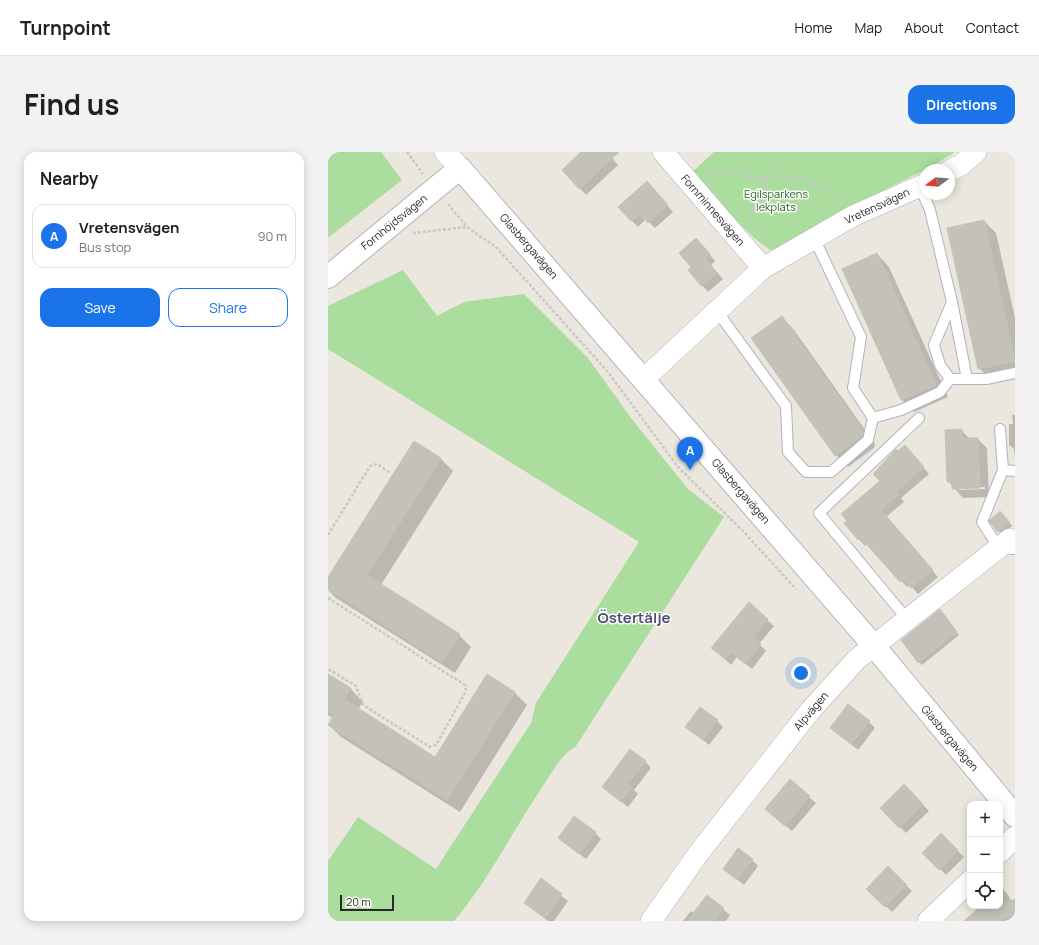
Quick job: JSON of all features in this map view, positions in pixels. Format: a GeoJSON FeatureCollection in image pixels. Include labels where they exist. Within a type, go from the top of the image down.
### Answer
{"type":"FeatureCollection","features":[{"type":"Feature","properties":{"kind":"street","name":"Glasbergavägen"},"geometry":{"type":"LineString","coordinates":[[445,152],[644,378],[874,646],[1015,816]]}},
{"type":"Feature","properties":{"kind":"street","name":"Fornminnesvägen"},"geometry":{"type":"LineString","coordinates":[[663,152],[763,268]]}},
{"type":"Feature","properties":{"kind":"street"},"geometry":{"type":"LineString","coordinates":[[955,168],[961,165],[976,152]]}},
{"type":"Feature","properties":{"kind":"street","name":"Fornhöjdsvägen"},"geometry":{"type":"LineString","coordinates":[[328,277],[460,168]]}},
{"type":"Feature","properties":{"kind":"street","name":"Vretensvägen"},"geometry":{"type":"LineString","coordinates":[[644,378],[763,268],[853,216],[919,187]]}},
{"type":"Feature","properties":{"kind":"street","name":"Alpvägen"},"geometry":{"type":"LineString","coordinates":[[651,921],[698,854],[810,711],[856,659],[907,619],[1008,546]]}},
{"type":"Feature","properties":{"kind":"street"},"geometry":{"type":"LineString","coordinates":[[1003,849],[1015,837]]}},
{"type":"Feature","properties":{"kind":"street"},"geometry":{"type":"LineString","coordinates":[[928,921],[967,884]]}},
{"type":"Feature","properties":{"kind":"lane"},"geometry":{"type":"LineString","coordinates":[[927,200],[952,302],[967,379]]}},
{"type":"Feature","properties":{"kind":"lane"},"geometry":{"type":"LineString","coordinates":[[717,311],[786,406],[788,452],[806,472],[831,472],[868,440],[873,418],[853,388],[861,337],[814,238]]}},
{"type":"Feature","properties":{"kind":"lane"},"geometry":{"type":"LineString","coordinates":[[952,302],[934,345],[940,365],[950,378],[986,379],[1015,373]]}},
{"type":"Feature","properties":{"kind":"lane"},"geometry":{"type":"LineString","coordinates":[[873,418],[901,410],[940,392],[950,378]]}},
{"type":"Feature","properties":{"kind":"lane"},"geometry":{"type":"LineString","coordinates":[[907,619],[819,513],[919,418]]}},
{"type":"Feature","properties":{"kind":"lane"},"geometry":{"type":"LineString","coordinates":[[1000,429],[1003,470],[982,522],[1008,546]]}},
{"type":"Feature","properties":{"kind":"lane"},"geometry":{"type":"LineString","coordinates":[[1003,470],[1015,471]]}},
{"type":"Feature","properties":{"kind":"path"},"geometry":{"type":"LineString","coordinates":[[407,152],[417,168],[467,227],[496,247],[608,372],[678,467],[742,530],[801,595]]}},
{"type":"Feature","properties":{"kind":"path"},"geometry":{"type":"LineString","coordinates":[[694,188],[715,171],[733,175],[764,178],[784,176],[803,178],[822,186],[853,216]]}},
{"type":"Feature","properties":{"kind":"path"},"geometry":{"type":"LineString","coordinates":[[744,245],[752,238],[753,204],[765,193],[764,178]]}},
{"type":"Feature","properties":{"kind":"path"},"geometry":{"type":"LineString","coordinates":[[328,535],[370,466],[377,464],[390,473]]}},
{"type":"Feature","properties":{"kind":"path"},"geometry":{"type":"LineString","coordinates":[[328,598],[465,685],[466,691],[436,745],[430,747],[364,706],[356,686],[328,669]]}},
{"type":"Feature","properties":{"kind":"green space"},"geometry":{"type":"Polygon","coordinates":[[[328,152],[381,152],[402,180],[328,238],[328,152]]]}},
{"type":"Feature","properties":{"kind":"green space","name":"Egilsparkens lekplats"},"geometry":{"type":"Polygon","coordinates":[[[714,152],[955,152],[936,164],[919,164],[919,173],[827,218],[779,248],[770,250],[754,238],[690,174],[714,152]]]}},
{"type":"Feature","properties":{"kind":"green space"},"geometry":{"type":"Polygon","coordinates":[[[403,270],[437,316],[464,302],[524,294],[588,358],[631,418],[688,489],[724,517],[576,746],[566,754],[558,764],[532,803],[490,872],[454,921],[328,921],[328,861],[358,817],[436,869],[531,723],[536,703],[639,542],[328,349],[328,306],[403,270]]]}},
{"type":"Feature","properties":{"kind":"building"},"geometry":{"type":"Polygon","coordinates":[[[581,152],[619,152],[579,189],[562,170],[581,152]]]}},
{"type":"Feature","properties":{"kind":"building"},"geometry":{"type":"Polygon","coordinates":[[[647,181],[668,205],[648,223],[640,214],[631,221],[618,207],[647,181]]]}},
{"type":"Feature","properties":{"kind":"building"},"geometry":{"type":"Polygon","coordinates":[[[984,220],[1015,361],[978,369],[947,228],[984,220]]]}},
{"type":"Feature","properties":{"kind":"building"},"geometry":{"type":"Polygon","coordinates":[[[696,238],[710,254],[705,258],[717,273],[701,286],[688,270],[691,267],[679,253],[696,238]]]}},
{"type":"Feature","properties":{"kind":"building"},"geometry":{"type":"Polygon","coordinates":[[[877,253],[936,385],[901,400],[842,269],[877,253]]]}},
{"type":"Feature","properties":{"kind":"building"},"geometry":{"type":"Polygon","coordinates":[[[782,316],[863,431],[862,436],[835,456],[751,338],[782,316]]]}},
{"type":"Feature","properties":{"kind":"building"},"geometry":{"type":"Polygon","coordinates":[[[962,429],[962,438],[978,438],[980,488],[952,489],[952,482],[947,482],[945,430],[962,429]]]}},
{"type":"Feature","properties":{"kind":"building"},"geometry":{"type":"Polygon","coordinates":[[[414,441],[441,458],[367,575],[460,634],[442,662],[328,589],[328,577],[414,441]]]}},
{"type":"Feature","properties":{"kind":"building"},"geometry":{"type":"Polygon","coordinates":[[[905,445],[924,467],[896,492],[898,495],[881,510],[933,570],[911,588],[903,579],[900,582],[861,538],[858,540],[844,523],[847,521],[841,514],[880,481],[873,474],[896,449],[898,451],[905,445]]]}},
{"type":"Feature","properties":{"kind":"building"},"geometry":{"type":"Polygon","coordinates":[[[1000,511],[1010,523],[998,532],[989,521],[1000,511]]]}},
{"type":"Feature","properties":{"kind":"building"},"geometry":{"type":"Polygon","coordinates":[[[749,602],[768,619],[753,637],[761,644],[745,664],[731,652],[725,659],[711,648],[749,602]]]}},
{"type":"Feature","properties":{"kind":"building"},"geometry":{"type":"Polygon","coordinates":[[[940,609],[957,632],[918,663],[901,640],[940,609]]]}},
{"type":"Feature","properties":{"kind":"building"},"geometry":{"type":"Polygon","coordinates":[[[328,674],[351,688],[344,699],[435,757],[487,674],[515,692],[447,800],[328,725],[334,715],[328,711],[328,674]]]}},
{"type":"Feature","properties":{"kind":"building"},"geometry":{"type":"Polygon","coordinates":[[[848,704],[870,721],[851,744],[830,728],[848,704]]]}},
{"type":"Feature","properties":{"kind":"building"},"geometry":{"type":"Polygon","coordinates":[[[700,707],[718,720],[703,740],[685,727],[700,707]]]}},
{"type":"Feature","properties":{"kind":"building"},"geometry":{"type":"Polygon","coordinates":[[[630,749],[646,761],[628,784],[632,787],[621,802],[602,787],[630,749]]]}},
{"type":"Feature","properties":{"kind":"building"},"geometry":{"type":"Polygon","coordinates":[[[790,779],[810,796],[785,826],[765,809],[790,779]]]}},
{"type":"Feature","properties":{"kind":"building"},"geometry":{"type":"Polygon","coordinates":[[[904,784],[923,804],[899,828],[880,808],[904,784]]]}},
{"type":"Feature","properties":{"kind":"building"},"geometry":{"type":"Polygon","coordinates":[[[574,816],[596,832],[579,854],[558,838],[574,816]]]}},
{"type":"Feature","properties":{"kind":"building"},"geometry":{"type":"Polygon","coordinates":[[[941,833],[958,850],[939,870],[922,853],[941,833]]]}},
{"type":"Feature","properties":{"kind":"building"},"geometry":{"type":"Polygon","coordinates":[[[738,848],[753,859],[737,880],[723,869],[738,848]]]}},
{"type":"Feature","properties":{"kind":"building"},"geometry":{"type":"Polygon","coordinates":[[[888,866],[907,885],[885,907],[866,889],[888,866]]]}},
{"type":"Feature","properties":{"kind":"building"},"geometry":{"type":"Polygon","coordinates":[[[541,878],[562,894],[545,918],[524,903],[541,878]]]}},
{"type":"Feature","properties":{"kind":"building"},"geometry":{"type":"Polygon","coordinates":[[[707,895],[724,908],[715,921],[687,921],[707,895]]]}},
{"type":"Feature","properties":{"kind":"building"},"geometry":{"type":"Polygon","coordinates":[[[1015,899],[1015,914],[1000,921],[964,921],[978,909],[1003,909],[1003,905],[1015,899]]]}},
{"type":"Feature","properties":{"kind":"place","name":"Vretensvägen"},"geometry":{"type":"Point","coordinates":[690,470]}},
{"type":"Feature","properties":{"kind":"district","name":"Östertälje"},"geometry":{"type":"Point","coordinates":[634,618]}}]}
